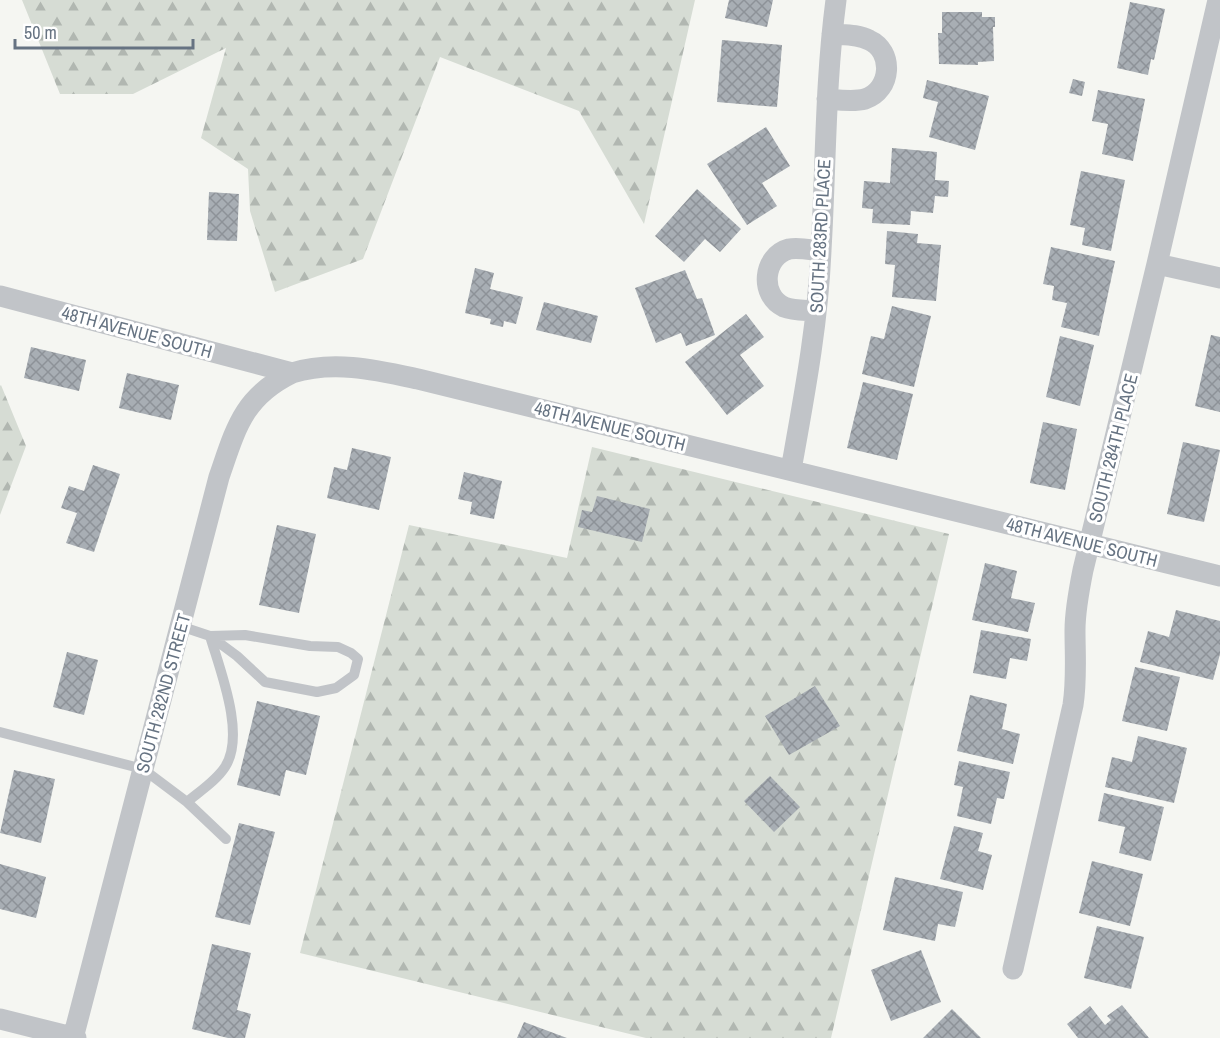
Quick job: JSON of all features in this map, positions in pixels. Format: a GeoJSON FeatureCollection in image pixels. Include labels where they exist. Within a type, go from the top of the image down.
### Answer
{"type":"FeatureCollection","features":[{"type":"Feature","properties":{"kind":"street","name":"SOUTH 283RD PLACE"},"geometry":{"type":"LineString","coordinates":[[791,470],[814,337],[821,251],[827,99],[836,0]]}},
{"type":"Feature","properties":{"kind":"street","name":"SOUTH 284TH PLACE"},"geometry":{"type":"LineString","coordinates":[[1012,969],[1073,705],[1076,682],[1077,598],[1218,0]]}},
{"type":"Feature","properties":{"kind":"street"},"geometry":{"type":"LineString","coordinates":[[827,99],[866,99],[880,88],[887,71],[886,58],[880,48],[870,40],[858,36],[832,34]]}},
{"type":"Feature","properties":{"kind":"street"},"geometry":{"type":"LineString","coordinates":[[816,311],[783,306],[774,299],[768,289],[766,277],[770,265],[777,256],[788,250],[799,248],[821,251]]}},
{"type":"Feature","properties":{"kind":"street"},"geometry":{"type":"LineString","coordinates":[[1157,264],[1220,278]]}},
{"type":"Feature","properties":{"kind":"street","name":"48TH AVENUE SOUTH"},"geometry":{"type":"LineString","coordinates":[[0,296],[292,373],[328,367],[379,370],[1220,576]]}},
{"type":"Feature","properties":{"kind":"street","name":"SOUTH 282ND STREET"},"geometry":{"type":"LineString","coordinates":[[74,1038],[219,477],[239,422],[258,395],[267,387],[292,373]]}},
{"type":"Feature","properties":{"kind":"street"},"geometry":{"type":"LineString","coordinates":[[0,1019],[74,1038]]}},
{"type":"Feature","properties":{"kind":"lane"},"geometry":{"type":"LineString","coordinates":[[180,626],[210,636],[237,656],[265,682],[293,689],[317,692],[336,688],[354,675],[358,659],[338,647],[310,646],[245,635],[210,636]]}},
{"type":"Feature","properties":{"kind":"lane"},"geometry":{"type":"LineString","coordinates":[[188,802],[224,769],[232,748],[233,727],[230,710],[210,636]]}},
{"type":"Feature","properties":{"kind":"lane"},"geometry":{"type":"LineString","coordinates":[[0,732],[143,769],[188,802],[226,839]]}},
{"type":"Feature","properties":{"kind":"green space"},"geometry":{"type":"Polygon","coordinates":[[[22,0],[695,0],[644,224],[579,111],[440,57],[363,259],[275,292],[250,211],[248,169],[201,138],[226,48],[133,94],[60,94],[22,0]]]}},
{"type":"Feature","properties":{"kind":"green space"},"geometry":{"type":"Polygon","coordinates":[[[0,386],[26,446],[0,515],[0,386]]]}},
{"type":"Feature","properties":{"kind":"green space"},"geometry":{"type":"Polygon","coordinates":[[[592,447],[949,534],[831,1038],[646,1038],[300,953],[409,525],[567,558],[592,447]]]}},
{"type":"Feature","properties":{"kind":"building"},"geometry":{"type":"Polygon","coordinates":[[[729,0],[773,0],[767,27],[725,18],[729,0]]]}},
{"type":"Feature","properties":{"kind":"building"},"geometry":{"type":"Polygon","coordinates":[[[1130,2],[1165,9],[1154,60],[1151,59],[1148,75],[1117,68],[1130,2]]]}},
{"type":"Feature","properties":{"kind":"building"},"geometry":{"type":"Polygon","coordinates":[[[942,12],[982,12],[982,17],[995,17],[994,61],[978,62],[978,65],[939,64],[938,33],[942,33],[942,12]]]}},
{"type":"Feature","properties":{"kind":"building"},"geometry":{"type":"Polygon","coordinates":[[[722,40],[782,45],[777,107],[717,102],[722,40]]]}},
{"type":"Feature","properties":{"kind":"building"},"geometry":{"type":"Polygon","coordinates":[[[1073,79],[1085,82],[1082,96],[1069,93],[1073,79]]]}},
{"type":"Feature","properties":{"kind":"building"},"geometry":{"type":"Polygon","coordinates":[[[927,80],[989,96],[975,150],[929,137],[938,102],[923,98],[927,80]]]}},
{"type":"Feature","properties":{"kind":"building"},"geometry":{"type":"Polygon","coordinates":[[[1098,90],[1145,99],[1133,161],[1102,154],[1108,124],[1092,121],[1098,90]]]}},
{"type":"Feature","properties":{"kind":"building"},"geometry":{"type":"Polygon","coordinates":[[[766,127],[790,166],[762,183],[777,206],[747,225],[707,164],[766,127]]]}},
{"type":"Feature","properties":{"kind":"building"},"geometry":{"type":"Polygon","coordinates":[[[892,148],[937,152],[935,180],[949,181],[948,197],[935,196],[933,213],[911,211],[910,225],[872,223],[873,209],[862,208],[864,181],[890,183],[892,148]]]}},
{"type":"Feature","properties":{"kind":"building"},"geometry":{"type":"Polygon","coordinates":[[[1081,171],[1125,180],[1111,251],[1082,245],[1085,228],[1070,225],[1081,171]]]}},
{"type":"Feature","properties":{"kind":"building"},"geometry":{"type":"Polygon","coordinates":[[[697,189],[741,229],[720,252],[705,239],[684,262],[655,236],[697,189]]]}},
{"type":"Feature","properties":{"kind":"building"},"geometry":{"type":"Polygon","coordinates":[[[209,192],[239,194],[237,241],[207,240],[209,192]]]}},
{"type":"Feature","properties":{"kind":"building"},"geometry":{"type":"Polygon","coordinates":[[[887,231],[918,234],[917,243],[941,245],[936,301],[892,297],[895,265],[885,264],[887,231]]]}},
{"type":"Feature","properties":{"kind":"building"},"geometry":{"type":"Polygon","coordinates":[[[1051,247],[1115,261],[1099,336],[1061,327],[1067,303],[1052,300],[1054,286],[1043,284],[1051,247]]]}},
{"type":"Feature","properties":{"kind":"building"},"geometry":{"type":"Polygon","coordinates":[[[475,268],[494,273],[490,289],[523,297],[516,324],[504,321],[503,327],[490,324],[491,319],[465,313],[475,268]]]}},
{"type":"Feature","properties":{"kind":"building"},"geometry":{"type":"Polygon","coordinates":[[[685,270],[697,299],[702,298],[715,335],[686,346],[681,333],[656,343],[635,288],[685,270]]]}},
{"type":"Feature","properties":{"kind":"building"},"geometry":{"type":"Polygon","coordinates":[[[544,302],[598,316],[591,343],[536,330],[544,302]]]}},
{"type":"Feature","properties":{"kind":"building"},"geometry":{"type":"Polygon","coordinates":[[[892,306],[931,316],[914,387],[862,374],[871,336],[884,339],[892,306]]]}},
{"type":"Feature","properties":{"kind":"building"},"geometry":{"type":"Polygon","coordinates":[[[746,314],[764,337],[740,355],[764,386],[727,415],[685,362],[746,314]]]}},
{"type":"Feature","properties":{"kind":"building"},"geometry":{"type":"Polygon","coordinates":[[[1211,335],[1220,337],[1220,412],[1195,406],[1211,335]]]}},
{"type":"Feature","properties":{"kind":"building"},"geometry":{"type":"Polygon","coordinates":[[[1060,336],[1094,345],[1080,406],[1046,397],[1060,336]]]}},
{"type":"Feature","properties":{"kind":"building"},"geometry":{"type":"Polygon","coordinates":[[[31,347],[86,360],[79,391],[24,378],[31,347]]]}},
{"type":"Feature","properties":{"kind":"building"},"geometry":{"type":"Polygon","coordinates":[[[127,373],[179,385],[171,420],[119,408],[127,373]]]}},
{"type":"Feature","properties":{"kind":"building"},"geometry":{"type":"Polygon","coordinates":[[[863,382],[913,394],[897,460],[847,448],[863,382]]]}},
{"type":"Feature","properties":{"kind":"building"},"geometry":{"type":"Polygon","coordinates":[[[1043,422],[1077,429],[1065,490],[1030,483],[1043,422]]]}},
{"type":"Feature","properties":{"kind":"building"},"geometry":{"type":"Polygon","coordinates":[[[1183,442],[1220,450],[1204,522],[1167,514],[1183,442]]]}},
{"type":"Feature","properties":{"kind":"building"},"geometry":{"type":"Polygon","coordinates":[[[352,448],[391,457],[379,510],[327,498],[334,467],[347,470],[352,448]]]}},
{"type":"Feature","properties":{"kind":"building"},"geometry":{"type":"Polygon","coordinates":[[[93,465],[120,474],[94,552],[66,543],[77,513],[61,508],[69,486],[84,491],[93,465]]]}},
{"type":"Feature","properties":{"kind":"building"},"geometry":{"type":"Polygon","coordinates":[[[464,472],[502,481],[494,519],[470,514],[472,502],[458,499],[464,472]]]}},
{"type":"Feature","properties":{"kind":"building"},"geometry":{"type":"Polygon","coordinates":[[[597,496],[650,509],[642,542],[578,527],[582,510],[592,512],[597,496]]]}},
{"type":"Feature","properties":{"kind":"building"},"geometry":{"type":"Polygon","coordinates":[[[277,525],[316,534],[299,613],[259,605],[277,525]]]}},
{"type":"Feature","properties":{"kind":"building"},"geometry":{"type":"Polygon","coordinates":[[[985,563],[1017,571],[1011,598],[1035,603],[1028,632],[972,620],[985,563]]]}},
{"type":"Feature","properties":{"kind":"building"},"geometry":{"type":"Polygon","coordinates":[[[1176,610],[1220,621],[1220,654],[1213,680],[1140,662],[1148,631],[1169,637],[1176,610]]]}},
{"type":"Feature","properties":{"kind":"building"},"geometry":{"type":"Polygon","coordinates":[[[981,630],[1031,639],[1027,661],[1010,658],[1006,679],[973,673],[981,630]]]}},
{"type":"Feature","properties":{"kind":"building"},"geometry":{"type":"Polygon","coordinates":[[[67,652],[98,660],[84,715],[53,707],[67,652]]]}},
{"type":"Feature","properties":{"kind":"building"},"geometry":{"type":"Polygon","coordinates":[[[1135,667],[1180,677],[1167,731],[1122,721],[1135,667]]]}},
{"type":"Feature","properties":{"kind":"building"},"geometry":{"type":"Polygon","coordinates":[[[815,686],[840,726],[789,755],[765,716],[815,686]]]}},
{"type":"Feature","properties":{"kind":"building"},"geometry":{"type":"Polygon","coordinates":[[[970,695],[1007,704],[1002,729],[1020,734],[1013,764],[957,751],[970,695]]]}},
{"type":"Feature","properties":{"kind":"building"},"geometry":{"type":"Polygon","coordinates":[[[257,701],[320,716],[306,775],[286,770],[280,796],[237,785],[257,701]]]}},
{"type":"Feature","properties":{"kind":"building"},"geometry":{"type":"Polygon","coordinates":[[[1138,736],[1187,748],[1174,803],[1105,787],[1112,757],[1132,762],[1138,736]]]}},
{"type":"Feature","properties":{"kind":"building"},"geometry":{"type":"Polygon","coordinates":[[[959,761],[1010,772],[1004,799],[997,798],[991,824],[957,816],[963,787],[954,785],[959,761]]]}},
{"type":"Feature","properties":{"kind":"building"},"geometry":{"type":"Polygon","coordinates":[[[14,770],[55,779],[41,843],[0,833],[14,770]]]}},
{"type":"Feature","properties":{"kind":"building"},"geometry":{"type":"Polygon","coordinates":[[[770,776],[800,807],[774,832],[744,801],[770,776]]]}},
{"type":"Feature","properties":{"kind":"building"},"geometry":{"type":"Polygon","coordinates":[[[1104,793],[1164,807],[1151,861],[1119,853],[1125,827],[1098,821],[1104,793]]]}},
{"type":"Feature","properties":{"kind":"building"},"geometry":{"type":"Polygon","coordinates":[[[239,823],[275,832],[250,925],[215,917],[239,823]]]}},
{"type":"Feature","properties":{"kind":"building"},"geometry":{"type":"Polygon","coordinates":[[[954,826],[983,833],[978,851],[992,855],[983,890],[940,879],[954,826]]]}},
{"type":"Feature","properties":{"kind":"building"},"geometry":{"type":"Polygon","coordinates":[[[1092,861],[1143,874],[1130,926],[1079,913],[1092,861]]]}},
{"type":"Feature","properties":{"kind":"building"},"geometry":{"type":"Polygon","coordinates":[[[0,864],[46,877],[36,918],[0,909],[0,864]]]}},
{"type":"Feature","properties":{"kind":"building"},"geometry":{"type":"Polygon","coordinates":[[[895,877],[963,892],[955,927],[938,924],[935,941],[883,930],[895,877]]]}},
{"type":"Feature","properties":{"kind":"building"},"geometry":{"type":"Polygon","coordinates":[[[1097,926],[1144,937],[1131,989],[1084,978],[1097,926]]]}},
{"type":"Feature","properties":{"kind":"building"},"geometry":{"type":"Polygon","coordinates":[[[212,944],[251,953],[237,1010],[251,1014],[245,1038],[228,1038],[192,1029],[212,944]]]}},
{"type":"Feature","properties":{"kind":"building"},"geometry":{"type":"Polygon","coordinates":[[[921,950],[941,1002],[891,1021],[871,970],[921,950]]]}},
{"type":"Feature","properties":{"kind":"building"},"geometry":{"type":"Polygon","coordinates":[[[1122,1005],[1149,1038],[1078,1038],[1067,1024],[1090,1006],[1105,1025],[1111,1020],[1107,1016],[1122,1005]]]}},
{"type":"Feature","properties":{"kind":"building"},"geometry":{"type":"Polygon","coordinates":[[[952,1009],[981,1038],[923,1038],[952,1009]]]}},
{"type":"Feature","properties":{"kind":"building"},"geometry":{"type":"Polygon","coordinates":[[[524,1022],[567,1038],[517,1038],[524,1022]]]}}]}
